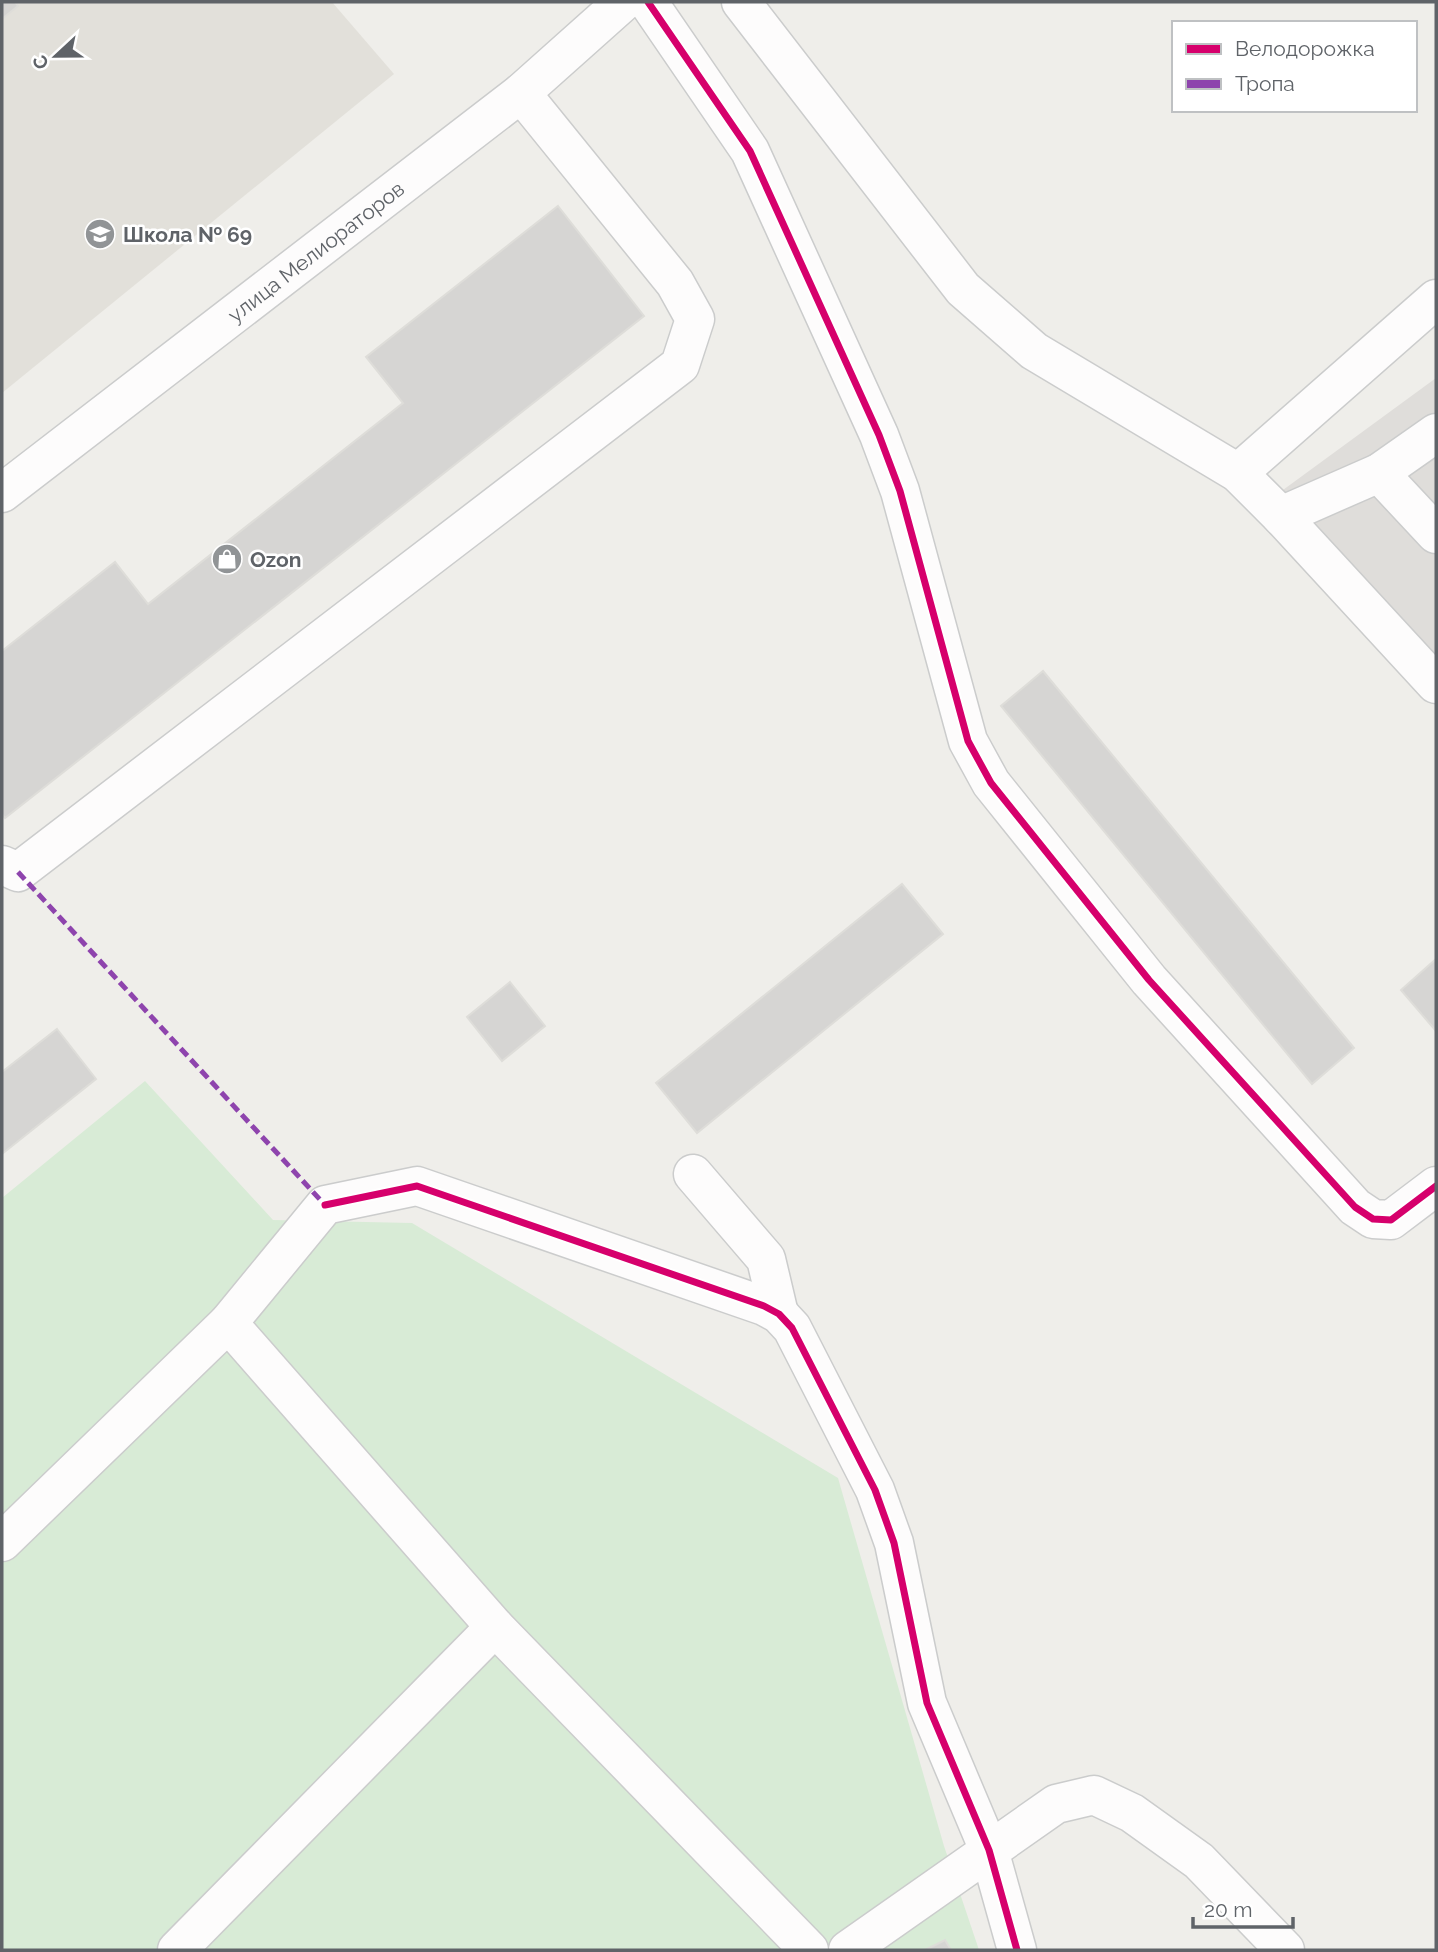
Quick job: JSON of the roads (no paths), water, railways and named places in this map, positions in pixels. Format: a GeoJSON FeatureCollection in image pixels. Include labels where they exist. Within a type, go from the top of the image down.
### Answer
{"type":"FeatureCollection","features":[{"type":"Feature","properties":{"kind":"street","name":"улица Мелиораторов"},"geometry":{"type":"LineString","coordinates":[[2,493],[520,93],[623,2]]}},
{"type":"Feature","properties":{"kind":"street"},"geometry":{"type":"LineString","coordinates":[[648,2],[750,151],[879,435],[900,491],[968,741],[991,783],[1149,979],[1355,1207],[1373,1219],[1391,1220],[1436,1186]]}},
{"type":"Feature","properties":{"kind":"street"},"geometry":{"type":"LineString","coordinates":[[741,2],[963,289],[1034,351],[1238,474],[1281,516],[1436,684]]}},
{"type":"Feature","properties":{"kind":"street"},"geometry":{"type":"LineString","coordinates":[[2,865],[18,872],[680,365],[695,319],[675,283],[520,93]]}},
{"type":"Feature","properties":{"kind":"street"},"geometry":{"type":"LineString","coordinates":[[1238,474],[1436,299]]}},
{"type":"Feature","properties":{"kind":"street"},"geometry":{"type":"LineString","coordinates":[[1281,516],[1379,473],[1436,433]]}},
{"type":"Feature","properties":{"kind":"street"},"geometry":{"type":"LineString","coordinates":[[1379,473],[1436,534]]}},
{"type":"Feature","properties":{"kind":"street"},"geometry":{"type":"LineString","coordinates":[[693,1174],[766,1259],[779,1314]]}},
{"type":"Feature","properties":{"kind":"street"},"geometry":{"type":"LineString","coordinates":[[2,1542],[228,1323],[326,1205],[417,1186],[764,1306],[779,1314],[792,1328],[876,1490],[894,1543],[927,1703],[989,1850],[1017,1950]]}},
{"type":"Feature","properties":{"kind":"street"},"geometry":{"type":"LineString","coordinates":[[228,1323],[495,1626],[809,1950]]}},
{"type":"Feature","properties":{"kind":"street"},"geometry":{"type":"LineString","coordinates":[[177,1950],[495,1626]]}},
{"type":"Feature","properties":{"kind":"street"},"geometry":{"type":"LineString","coordinates":[[848,1950],[1056,1804],[1094,1795],[1132,1813],[1199,1861],[1285,1950]]}},
{"type":"Feature","properties":{"kind":"place","name":"Школа № 69"},"geometry":{"type":"Point","coordinates":[100,234]}},
{"type":"Feature","properties":{"kind":"place","name":"Ozon"},"geometry":{"type":"Point","coordinates":[227,559]}}]}
